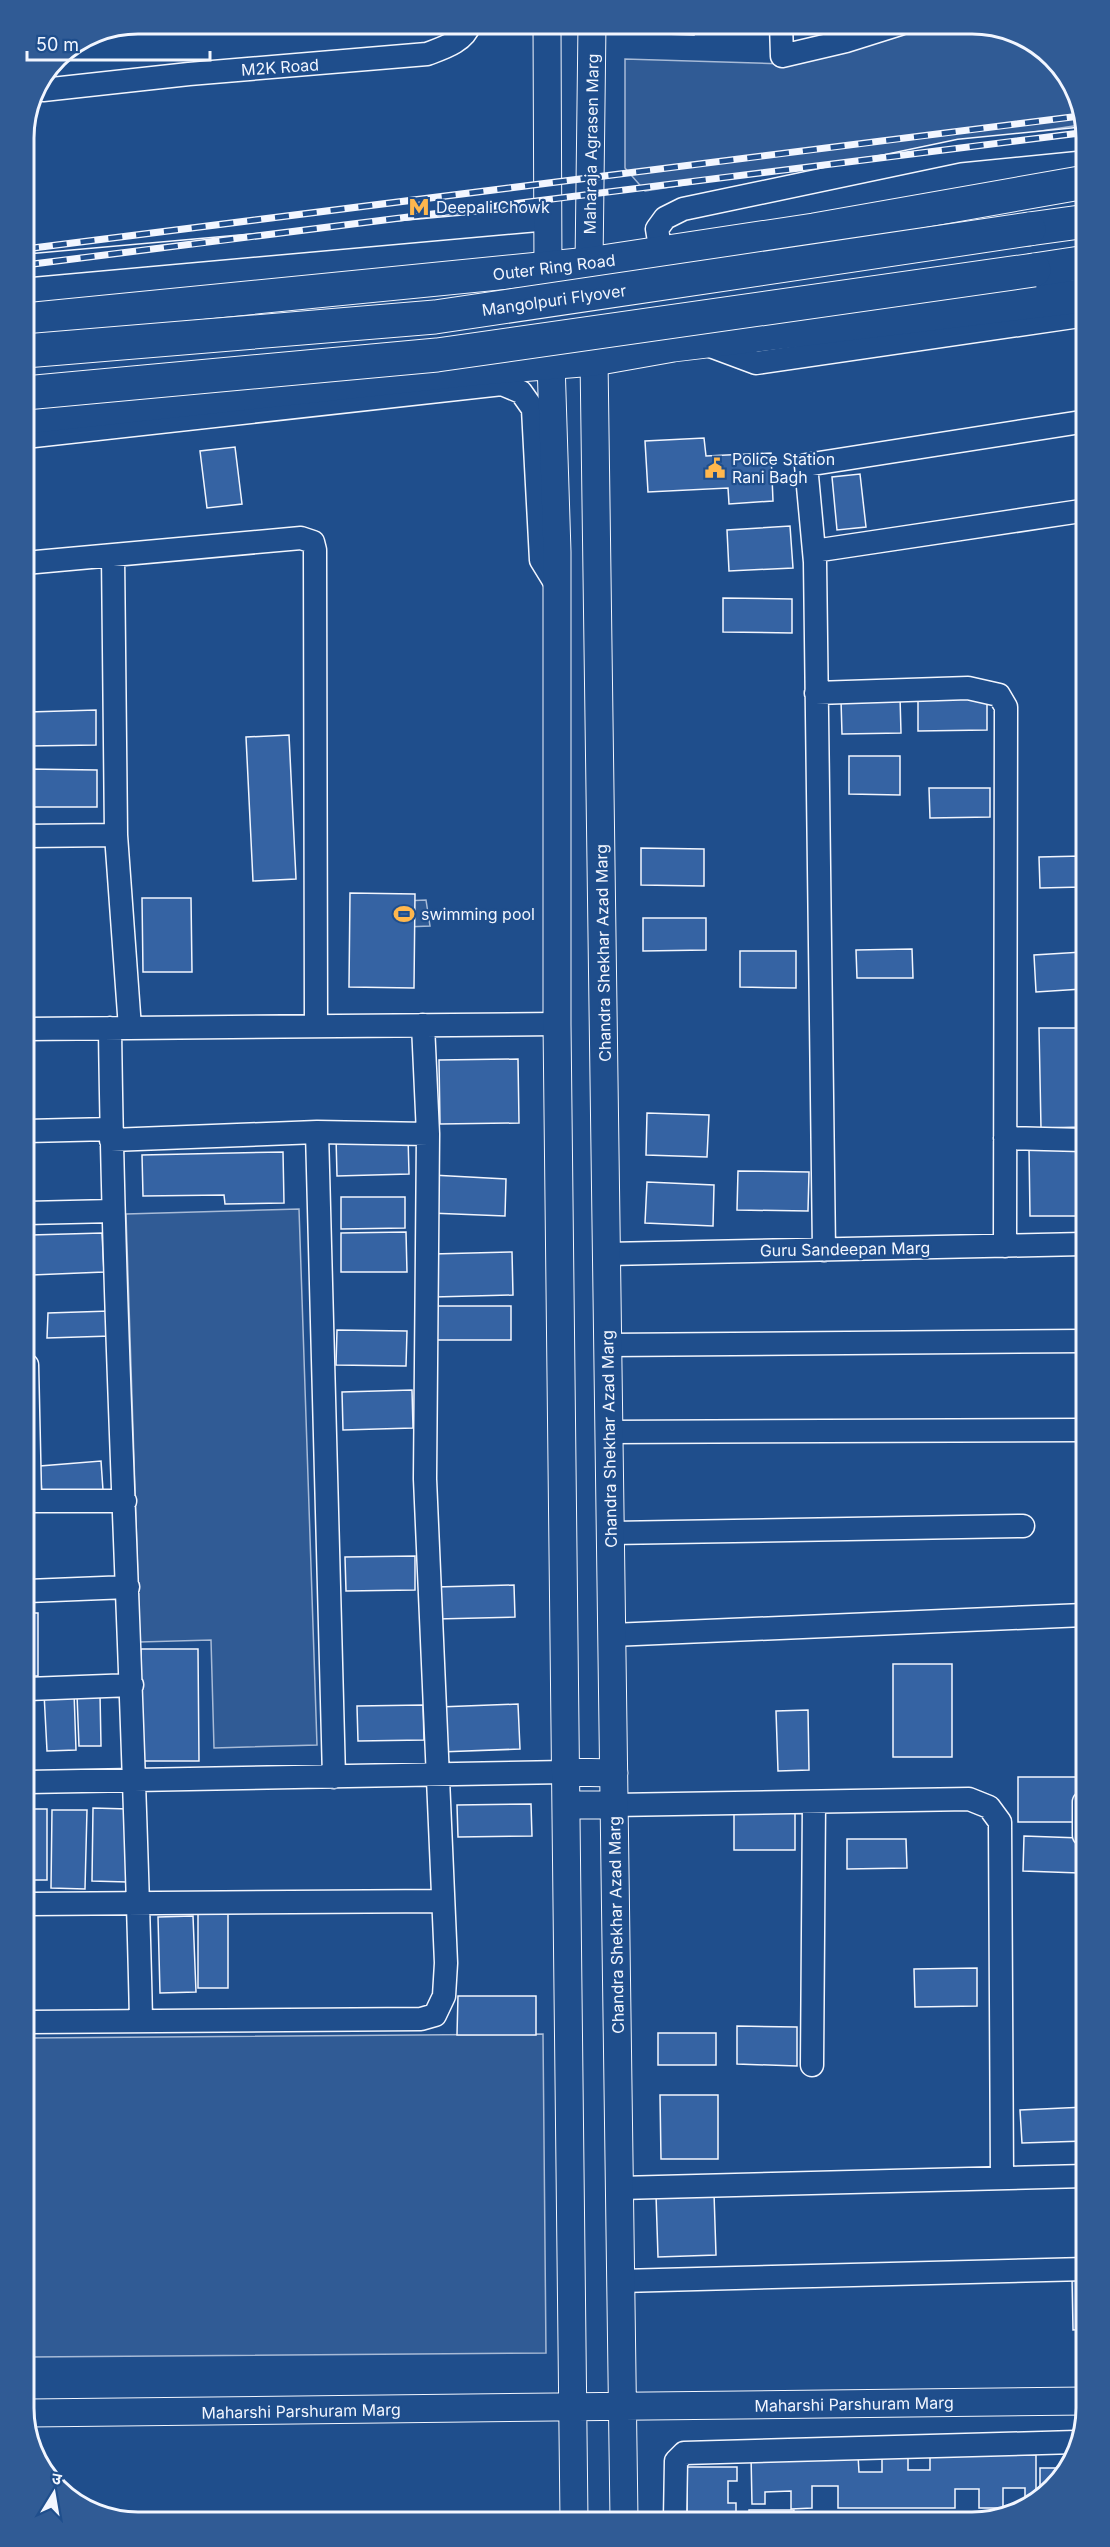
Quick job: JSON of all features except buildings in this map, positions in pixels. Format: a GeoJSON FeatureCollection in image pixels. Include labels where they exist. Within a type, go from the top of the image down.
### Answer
{"type":"FeatureCollection","features":[{"type":"Feature","properties":{"kind":"main road","name":"Outer Ring Road"},"geometry":{"type":"LineString","coordinates":[[35,319],[590,264],[814,230],[1076,184]]}},
{"type":"Feature","properties":{"kind":"main road","name":"Mangolpuri Flyover"},"geometry":{"type":"LineString","coordinates":[[35,350],[435,317],[1076,223]]}},
{"type":"Feature","properties":{"kind":"main road"},"geometry":{"type":"LineString","coordinates":[[814,230],[836,244],[848,268],[849,288],[843,310],[828,327]]}},
{"type":"Feature","properties":{"kind":"main road"},"geometry":{"type":"LineString","coordinates":[[35,392],[437,356],[1076,264]]}},
{"type":"Feature","properties":{"kind":"main road"},"geometry":{"type":"LineString","coordinates":[[35,416],[594,359],[700,342],[1076,296]]}},
{"type":"Feature","properties":{"kind":"main road"},"geometry":{"type":"LineString","coordinates":[[69,316],[78,411]]}},
{"type":"Feature","properties":{"kind":"street","name":"M2K Road"},"geometry":{"type":"LineString","coordinates":[[47,90],[189,74],[427,54],[450,45],[465,34]]}},
{"type":"Feature","properties":{"kind":"street"},"geometry":{"type":"LineString","coordinates":[[548,34],[548,269]]}},
{"type":"Feature","properties":{"kind":"street","name":"Maharaja Agrasen Marg"},"geometry":{"type":"LineString","coordinates":[[590,264],[592,35]]}},
{"type":"Feature","properties":{"kind":"street"},"geometry":{"type":"LineString","coordinates":[[781,35],[782,56],[865,35]]}},
{"type":"Feature","properties":{"kind":"street"},"geometry":{"type":"LineString","coordinates":[[661,253],[657,229],[665,218],[683,210],[959,151],[1076,139]]}},
{"type":"Feature","properties":{"kind":"street"},"geometry":{"type":"LineString","coordinates":[[35,265],[549,219]]}},
{"type":"Feature","properties":{"kind":"street"},"geometry":{"type":"LineString","coordinates":[[700,342],[756,363],[1076,317]]}},
{"type":"Feature","properties":{"kind":"street","name":"Chandra Shekhar Azad Marg"},"geometry":{"type":"LineString","coordinates":[[594,359],[624,2512]]}},
{"type":"Feature","properties":{"kind":"street"},"geometry":{"type":"LineString","coordinates":[[551,362],[557,586],[558,1024],[574,2512]]}},
{"type":"Feature","properties":{"kind":"street"},"geometry":{"type":"LineString","coordinates":[[35,436],[502,384],[521,392],[533,409],[541,560],[557,586]]}},
{"type":"Feature","properties":{"kind":"street"},"geometry":{"type":"LineString","coordinates":[[824,1250],[814,551],[806,465],[1076,423]]}},
{"type":"Feature","properties":{"kind":"street"},"geometry":{"type":"LineString","coordinates":[[814,551],[1076,513]]}},
{"type":"Feature","properties":{"kind":"street"},"geometry":{"type":"LineString","coordinates":[[35,562],[301,538],[313,542],[315,549],[316,1026]]}},
{"type":"Feature","properties":{"kind":"street"},"geometry":{"type":"LineString","coordinates":[[556,544],[597,547]]}},
{"type":"Feature","properties":{"kind":"street"},"geometry":{"type":"LineString","coordinates":[[114,555],[120,1028],[111,1134],[136,1780],[141,2020]]}},
{"type":"Feature","properties":{"kind":"street"},"geometry":{"type":"LineString","coordinates":[[816,693],[968,688],[999,695],[1006,707],[1005,1246]]}},
{"type":"Feature","properties":{"kind":"street"},"geometry":{"type":"LineString","coordinates":[[35,836],[116,835]]}},
{"type":"Feature","properties":{"kind":"street"},"geometry":{"type":"LineString","coordinates":[[35,1029],[558,1024]]}},
{"type":"Feature","properties":{"kind":"street"},"geometry":{"type":"LineString","coordinates":[[34,2022],[421,2019],[435,2015],[444,1996],[443,1901],[425,1479],[428,1134],[423,1025]]}},
{"type":"Feature","properties":{"kind":"street"},"geometry":{"type":"LineString","coordinates":[[35,1131],[111,1134],[317,1132],[428,1134]]}},
{"type":"Feature","properties":{"kind":"street"},"geometry":{"type":"LineString","coordinates":[[317,1132],[334,1777]]}},
{"type":"Feature","properties":{"kind":"street"},"geometry":{"type":"LineString","coordinates":[[1005,1138],[1076,1140]]}},
{"type":"Feature","properties":{"kind":"street"},"geometry":{"type":"LineString","coordinates":[[35,1213],[113,1211]]}},
{"type":"Feature","properties":{"kind":"street","name":"Guru Sandeepan Marg"},"geometry":{"type":"LineString","coordinates":[[607,1254],[1076,1244]]}},
{"type":"Feature","properties":{"kind":"street"},"geometry":{"type":"LineString","coordinates":[[608,1345],[1076,1341]]}},
{"type":"Feature","properties":{"kind":"street"},"geometry":{"type":"LineString","coordinates":[[609,1432],[1076,1430]]}},
{"type":"Feature","properties":{"kind":"street"},"geometry":{"type":"LineString","coordinates":[[34,1501],[125,1501]]}},
{"type":"Feature","properties":{"kind":"street"},"geometry":{"type":"LineString","coordinates":[[611,1533],[1023,1526]]}},
{"type":"Feature","properties":{"kind":"street"},"geometry":{"type":"LineString","coordinates":[[34,1591],[129,1587]]}},
{"type":"Feature","properties":{"kind":"street"},"geometry":{"type":"LineString","coordinates":[[612,1635],[1076,1615]]}},
{"type":"Feature","properties":{"kind":"street"},"geometry":{"type":"LineString","coordinates":[[34,1689],[132,1685]]}},
{"type":"Feature","properties":{"kind":"street"},"geometry":{"type":"LineString","coordinates":[[34,1782],[614,1773]]}},
{"type":"Feature","properties":{"kind":"street"},"geometry":{"type":"LineString","coordinates":[[566,1805],[969,1799],[989,1807],[1000,1822],[1002,2178]]}},
{"type":"Feature","properties":{"kind":"street"},"geometry":{"type":"LineString","coordinates":[[812,2065],[814,1802]]}},
{"type":"Feature","properties":{"kind":"street"},"geometry":{"type":"LineString","coordinates":[[34,1904],[443,1901]]}},
{"type":"Feature","properties":{"kind":"street"},"geometry":{"type":"LineString","coordinates":[[620,2188],[1076,2176]]}},
{"type":"Feature","properties":{"kind":"street"},"geometry":{"type":"LineString","coordinates":[[621,2281],[1076,2269]]}},
{"type":"Feature","properties":{"kind":"street","name":"Maharshi Parshuram Marg"},"geometry":{"type":"LineString","coordinates":[[34,2414],[1076,2401]]}},
{"type":"Feature","properties":{"kind":"street"},"geometry":{"type":"LineString","coordinates":[[675,2512],[676,2461],[684,2453],[1069,2442]]}},
{"type":"Feature","properties":{"kind":"shaded area"},"geometry":{"type":"Polygon","coordinates":[[[889,35],[992,37],[1023,48],[1045,65],[1065,93],[1074,126],[645,191],[625,168],[625,59],[784,64],[889,35]]]}},
{"type":"Feature","properties":{"kind":"shaded area","name":"swimming pool"},"geometry":{"type":"Polygon","coordinates":[[[426,900],[430,926],[379,928],[381,902],[426,900]]]}},
{"type":"Feature","properties":{"kind":"shaded area"},"geometry":{"type":"Polygon","coordinates":[[[299,1209],[317,1745],[214,1748],[211,1640],[140,1642],[126,1214],[299,1209]]]}},
{"type":"Feature","properties":{"kind":"shaded area"},"geometry":{"type":"Polygon","coordinates":[[[543,2034],[546,2353],[34,2357],[34,2038],[543,2034]]]}},
{"type":"Feature","properties":{"kind":"railway"},"geometry":{"type":"LineString","coordinates":[[35,248],[1073,117]]}},
{"type":"Feature","properties":{"kind":"railway"},"geometry":{"type":"LineString","coordinates":[[35,264],[1075,134]]}},
{"type":"Feature","properties":{"kind":"place","name":"Deepali Chowk"},"geometry":{"type":"Point","coordinates":[419,207]}},
{"type":"Feature","properties":{"kind":"place","name":"Police Station Rani Bagh"},"geometry":{"type":"Point","coordinates":[715,468]}},
{"type":"Feature","properties":{"kind":"place","name":"swimming pool"},"geometry":{"type":"Point","coordinates":[404,914]}}]}
